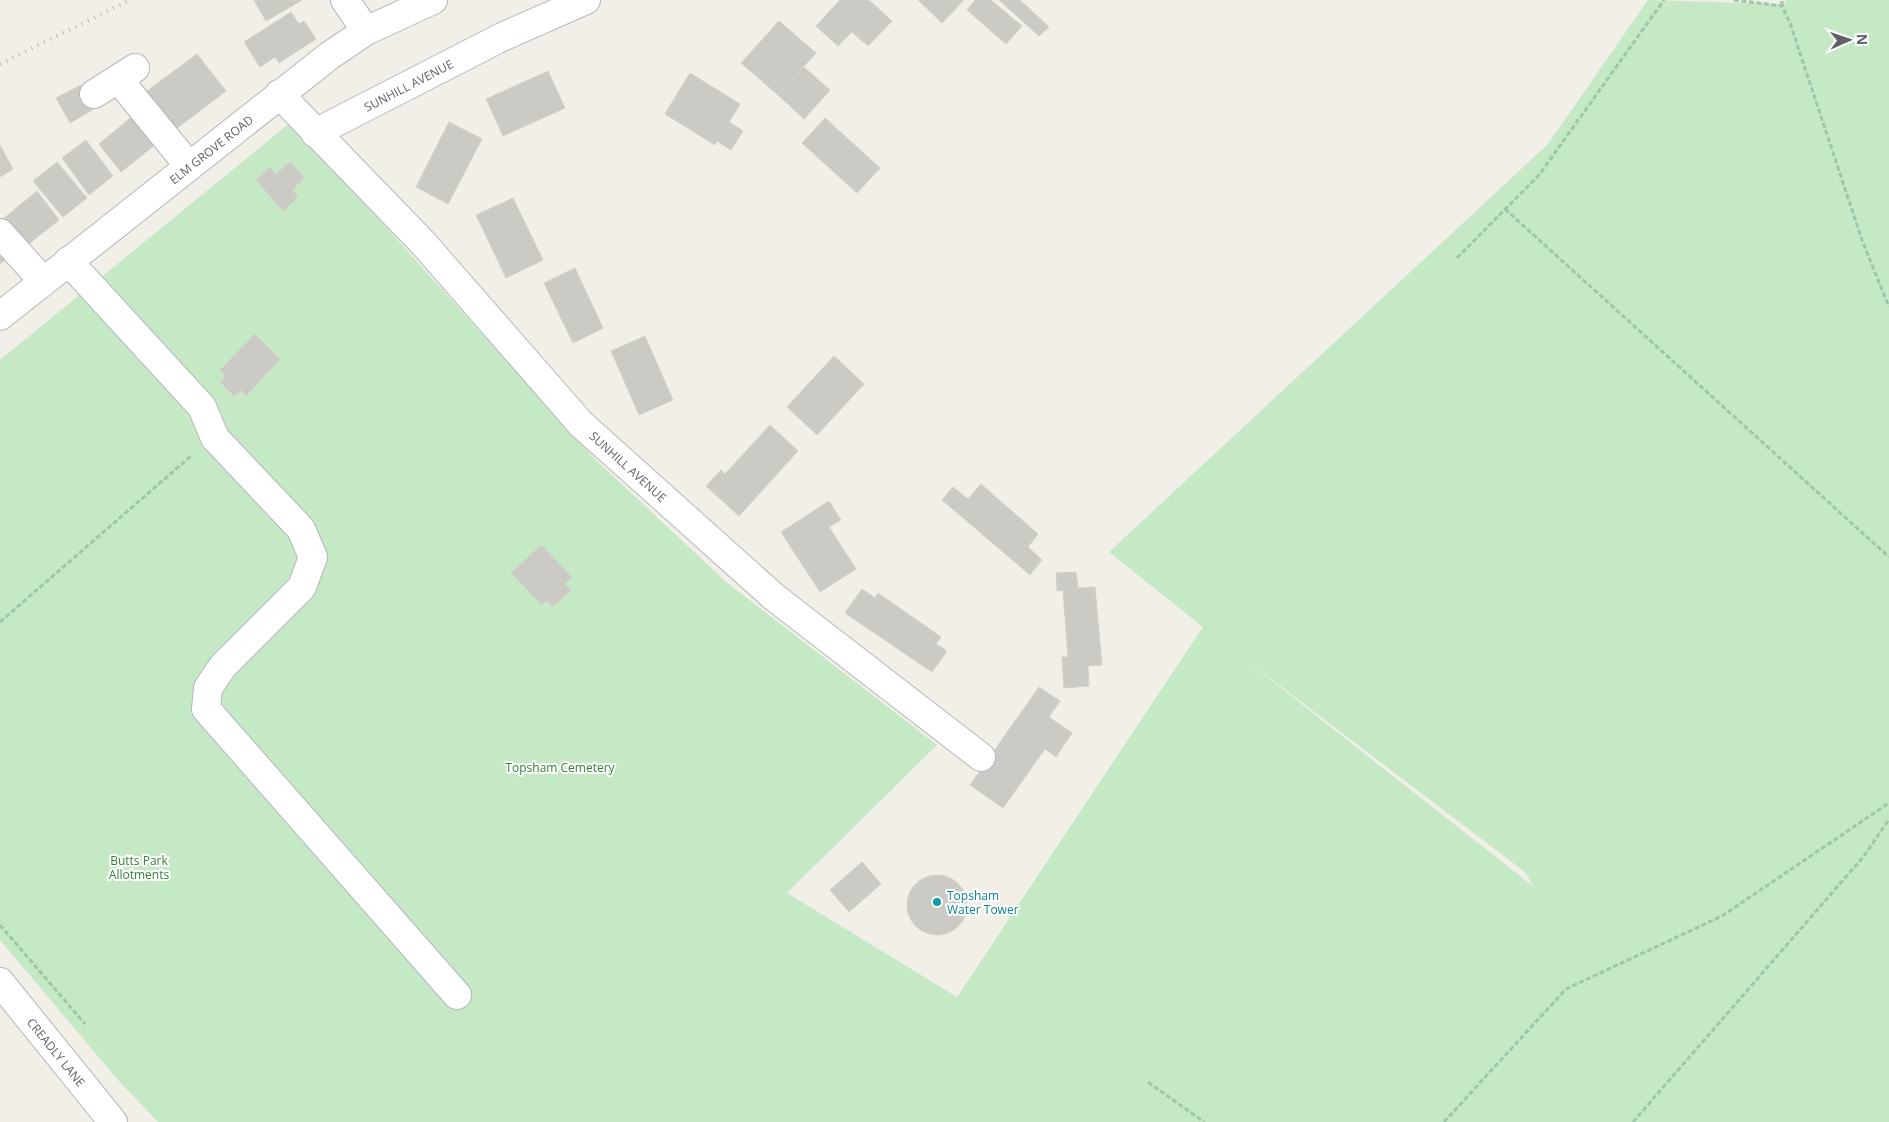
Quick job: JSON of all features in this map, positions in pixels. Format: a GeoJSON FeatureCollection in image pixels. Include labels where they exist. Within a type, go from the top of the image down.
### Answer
{"type":"FeatureCollection","features":[{"type":"Feature","properties":{"kind":"street"},"geometry":{"type":"LineString","coordinates":[[345,0],[366,31]]}},
{"type":"Feature","properties":{"kind":"street","name":"ELM GROVE ROAD"},"geometry":{"type":"LineString","coordinates":[[0,316],[279,94],[366,31],[433,0]]}},
{"type":"Feature","properties":{"kind":"street","name":"SUNHILL AVENUE"},"geometry":{"type":"LineString","coordinates":[[315,133],[502,36],[586,0]]}},
{"type":"Feature","properties":{"kind":"street"},"geometry":{"type":"LineString","coordinates":[[94,94],[127,74],[189,166]]}},
{"type":"Feature","properties":{"kind":"street","name":"SUNHILL AVENUE"},"geometry":{"type":"LineString","coordinates":[[279,94],[424,244],[581,424],[774,597],[981,758]]}},
{"type":"Feature","properties":{"kind":"street"},"geometry":{"type":"LineString","coordinates":[[0,232],[43,281]]}},
{"type":"Feature","properties":{"kind":"street"},"geometry":{"type":"LineString","coordinates":[[68,261],[202,407],[215,438],[301,529],[313,557],[302,587],[223,666],[208,688],[206,709],[457,995]]}},
{"type":"Feature","properties":{"kind":"street","name":"CREADLY LANE"},"geometry":{"type":"LineString","coordinates":[[0,982],[112,1122]]}},
{"type":"Feature","properties":{"kind":"path"},"geometry":{"type":"LineString","coordinates":[[1457,258],[1538,175],[1664,0]]}},
{"type":"Feature","properties":{"kind":"path"},"geometry":{"type":"LineString","coordinates":[[1734,0],[1782,6]]}},
{"type":"Feature","properties":{"kind":"path"},"geometry":{"type":"LineString","coordinates":[[1782,0],[1782,6],[1790,23],[1862,240],[1889,307]]}},
{"type":"Feature","properties":{"kind":"path"},"geometry":{"type":"LineString","coordinates":[[1505,209],[1889,557]]}},
{"type":"Feature","properties":{"kind":"path"},"geometry":{"type":"LineString","coordinates":[[0,622],[191,456]]}},
{"type":"Feature","properties":{"kind":"path"},"geometry":{"type":"LineString","coordinates":[[1444,1122],[1566,989],[1722,916],[1889,803]]}},
{"type":"Feature","properties":{"kind":"path"},"geometry":{"type":"LineString","coordinates":[[1633,1122],[1864,855],[1889,819]]}},
{"type":"Feature","properties":{"kind":"path"},"geometry":{"type":"LineString","coordinates":[[0,924],[85,1024]]}},
{"type":"Feature","properties":{"kind":"path"},"geometry":{"type":"LineString","coordinates":[[1148,1082],[1204,1122]]}},
{"type":"Feature","properties":{"kind":"green space"},"geometry":{"type":"Polygon","coordinates":[[[1648,0],[1784,4],[1786,0],[1889,0],[1889,1122],[158,1122],[118,1080],[0,940],[0,360],[291,122],[596,460],[726,582],[937,745],[787,893],[957,997],[1203,627],[1109,552],[1548,144],[1648,0]],[[1238,654],[1534,887],[1525,872],[1238,654]]]}},
{"type":"Feature","properties":{"kind":"building"},"geometry":{"type":"Polygon","coordinates":[[[254,0],[302,0],[266,21],[254,0]]]}},
{"type":"Feature","properties":{"kind":"building"},"geometry":{"type":"Polygon","coordinates":[[[840,0],[869,0],[892,21],[868,46],[852,32],[838,46],[816,26],[840,0]]]}},
{"type":"Feature","properties":{"kind":"building"},"geometry":{"type":"Polygon","coordinates":[[[918,0],[964,0],[942,23],[918,0]]]}},
{"type":"Feature","properties":{"kind":"building"},"geometry":{"type":"Polygon","coordinates":[[[975,0],[991,0],[1022,26],[1006,44],[967,10],[975,0]]]}},
{"type":"Feature","properties":{"kind":"building"},"geometry":{"type":"Polygon","coordinates":[[[999,0],[1020,0],[1049,27],[1039,36],[999,0]]]}},
{"type":"Feature","properties":{"kind":"building"},"geometry":{"type":"Polygon","coordinates":[[[291,12],[299,24],[304,21],[316,39],[279,63],[275,57],[260,67],[244,42],[291,12]]]}},
{"type":"Feature","properties":{"kind":"building"},"geometry":{"type":"Polygon","coordinates":[[[779,21],[816,53],[778,95],[741,63],[779,21]]]}},
{"type":"Feature","properties":{"kind":"building"},"geometry":{"type":"Polygon","coordinates":[[[197,54],[226,91],[172,132],[143,94],[197,54]]]}},
{"type":"Feature","properties":{"kind":"building"},"geometry":{"type":"Polygon","coordinates":[[[804,67],[830,90],[804,119],[778,95],[804,67]]]}},
{"type":"Feature","properties":{"kind":"building"},"geometry":{"type":"Polygon","coordinates":[[[548,71],[565,108],[503,136],[486,99],[548,71]]]}},
{"type":"Feature","properties":{"kind":"building"},"geometry":{"type":"Polygon","coordinates":[[[690,73],[740,104],[729,122],[743,131],[731,150],[717,141],[715,145],[665,114],[690,73]]]}},
{"type":"Feature","properties":{"kind":"building"},"geometry":{"type":"Polygon","coordinates":[[[81,85],[94,109],[70,123],[56,98],[81,85]]]}},
{"type":"Feature","properties":{"kind":"building"},"geometry":{"type":"Polygon","coordinates":[[[134,115],[156,144],[121,172],[99,144],[134,115]]]}},
{"type":"Feature","properties":{"kind":"building"},"geometry":{"type":"Polygon","coordinates":[[[825,118],[880,168],[857,193],[802,143],[825,118]]]}},
{"type":"Feature","properties":{"kind":"building"},"geometry":{"type":"Polygon","coordinates":[[[449,122],[482,139],[448,204],[416,187],[449,122]]]}},
{"type":"Feature","properties":{"kind":"building"},"geometry":{"type":"Polygon","coordinates":[[[86,140],[113,176],[89,195],[62,158],[86,140]]]}},
{"type":"Feature","properties":{"kind":"building"},"geometry":{"type":"Polygon","coordinates":[[[0,145],[13,169],[0,177],[0,145]]]}},
{"type":"Feature","properties":{"kind":"building"},"geometry":{"type":"Polygon","coordinates":[[[57,162],[87,198],[63,217],[33,181],[57,162]]]}},
{"type":"Feature","properties":{"kind":"building"},"geometry":{"type":"Polygon","coordinates":[[[290,162],[304,178],[292,190],[298,197],[283,211],[256,180],[270,167],[276,174],[290,162]]]}},
{"type":"Feature","properties":{"kind":"building"},"geometry":{"type":"Polygon","coordinates":[[[37,191],[59,220],[25,247],[3,219],[37,191]]]}},
{"type":"Feature","properties":{"kind":"building"},"geometry":{"type":"Polygon","coordinates":[[[513,198],[543,260],[506,278],[476,215],[513,198]]]}},
{"type":"Feature","properties":{"kind":"building"},"geometry":{"type":"Polygon","coordinates":[[[0,245],[9,257],[0,264],[0,245]]]}},
{"type":"Feature","properties":{"kind":"building"},"geometry":{"type":"Polygon","coordinates":[[[575,268],[603,328],[573,343],[544,283],[575,268]]]}},
{"type":"Feature","properties":{"kind":"building"},"geometry":{"type":"Polygon","coordinates":[[[255,334],[280,359],[246,396],[241,390],[234,396],[220,382],[226,376],[220,370],[255,334]]]}},
{"type":"Feature","properties":{"kind":"building"},"geometry":{"type":"Polygon","coordinates":[[[645,336],[673,400],[639,415],[611,351],[645,336]]]}},
{"type":"Feature","properties":{"kind":"building"},"geometry":{"type":"Polygon","coordinates":[[[834,356],[864,384],[817,435],[787,407],[834,356]]]}},
{"type":"Feature","properties":{"kind":"building"},"geometry":{"type":"Polygon","coordinates":[[[770,425],[798,451],[739,516],[706,486],[721,470],[725,474],[770,425]]]}},
{"type":"Feature","properties":{"kind":"building"},"geometry":{"type":"Polygon","coordinates":[[[981,484],[1038,534],[1028,547],[1042,560],[1030,575],[942,500],[953,487],[968,499],[981,484]]]}},
{"type":"Feature","properties":{"kind":"building"},"geometry":{"type":"Polygon","coordinates":[[[829,501],[841,520],[829,527],[856,569],[820,592],[781,532],[829,501]]]}},
{"type":"Feature","properties":{"kind":"building"},"geometry":{"type":"Polygon","coordinates":[[[541,545],[572,577],[565,584],[571,590],[553,607],[547,600],[542,605],[511,573],[541,545]]]}},
{"type":"Feature","properties":{"kind":"building"},"geometry":{"type":"Polygon","coordinates":[[[1076,572],[1078,588],[1095,587],[1102,665],[1088,666],[1089,686],[1064,688],[1062,657],[1068,657],[1063,590],[1057,591],[1056,573],[1076,572]]]}},
{"type":"Feature","properties":{"kind":"building"},"geometry":{"type":"Polygon","coordinates":[[[862,589],[875,598],[878,593],[941,637],[936,644],[947,651],[932,672],[845,613],[862,589]]]}},
{"type":"Feature","properties":{"kind":"building"},"geometry":{"type":"Polygon","coordinates":[[[1039,687],[1060,701],[1049,717],[1072,733],[1056,757],[1045,749],[1003,808],[970,785],[1039,687]]]}},
{"type":"Feature","properties":{"kind":"building"},"geometry":{"type":"Polygon","coordinates":[[[862,862],[881,884],[849,912],[830,890],[862,862]]]}},
{"type":"Feature","properties":{"kind":"building","name":"Topsham Water Tower"},"geometry":{"type":"Polygon","coordinates":[[[937,875],[954,880],[962,888],[967,905],[962,922],[954,930],[937,935],[920,930],[912,922],[907,905],[912,888],[920,880],[937,875]]]}},
{"type":"Feature","properties":{"kind":"railway"},"geometry":{"type":"LineString","coordinates":[[0,64],[130,0]]}},
{"type":"Feature","properties":{"kind":"place","name":"Topsham Water Tower"},"geometry":{"type":"Point","coordinates":[937,902]}},
{"type":"Feature","properties":{"kind":"park label","name":"Topsham Cemetery"},"geometry":{"type":"Point","coordinates":[560,767]}},
{"type":"Feature","properties":{"kind":"park label","name":"Butts Park Allotments"},"geometry":{"type":"Point","coordinates":[139,867]}}]}
